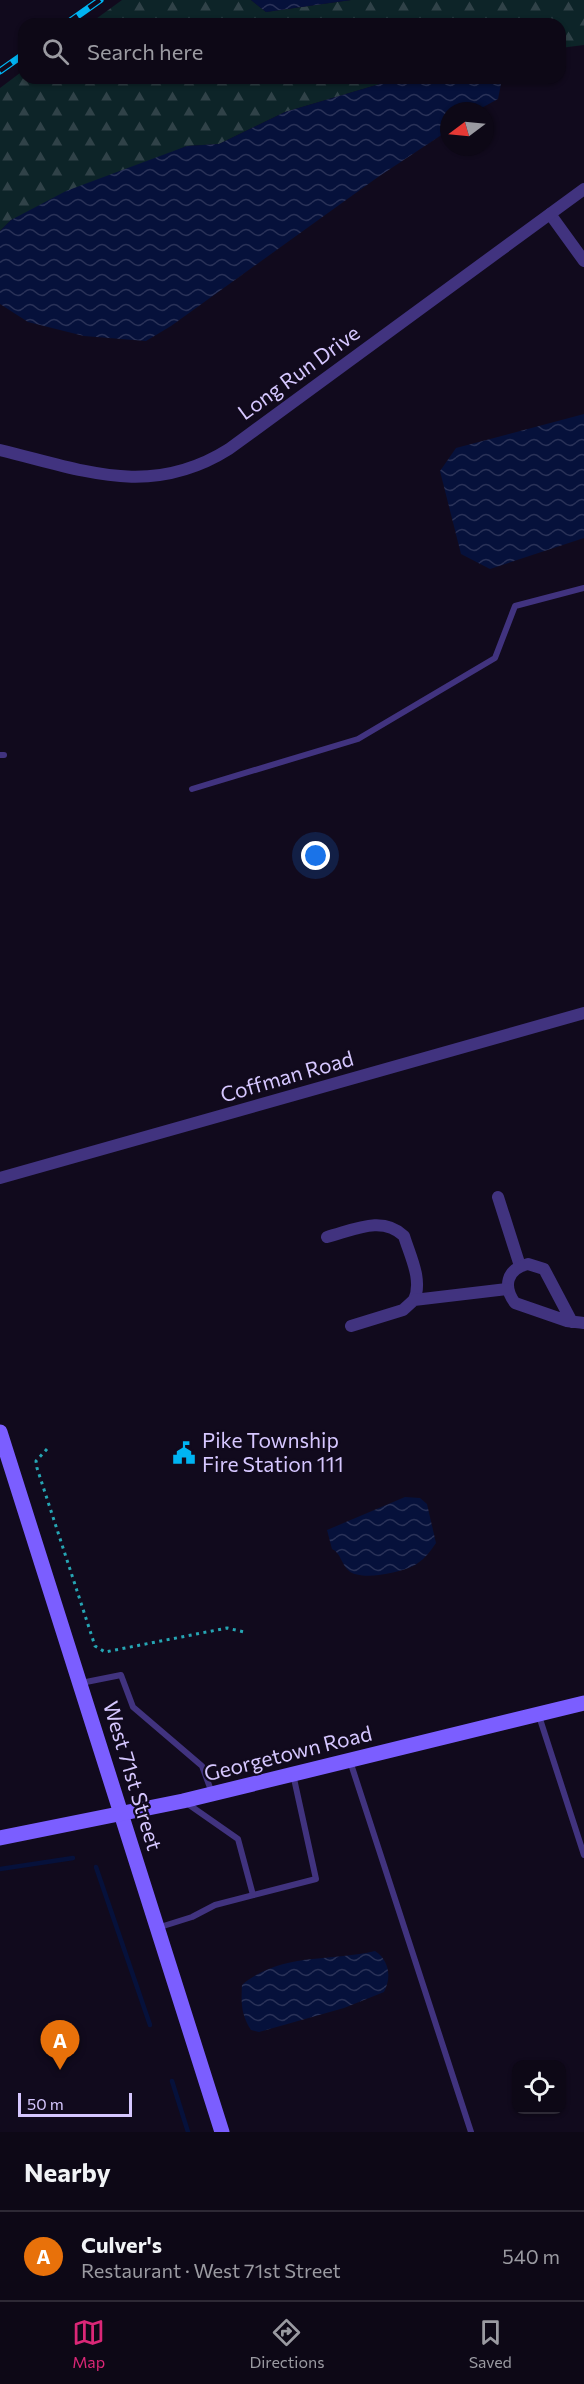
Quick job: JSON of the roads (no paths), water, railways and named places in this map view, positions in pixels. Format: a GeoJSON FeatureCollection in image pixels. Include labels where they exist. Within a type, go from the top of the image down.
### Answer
{"type":"FeatureCollection","features":[{"type":"Feature","properties":{"kind":"main road","name":"West 71st Street"},"geometry":{"type":"LineString","coordinates":[[0,1432],[222,2132]]}},
{"type":"Feature","properties":{"kind":"main road","name":"Georgetown Road"},"geometry":{"type":"LineString","coordinates":[[0,1838],[183,1801],[584,1703]]}},
{"type":"Feature","properties":{"kind":"street","name":"Long Run Drive"},"geometry":{"type":"LineString","coordinates":[[0,450],[100,474],[128,478],[164,476],[191,468],[229,449],[584,189]]}},
{"type":"Feature","properties":{"kind":"street"},"geometry":{"type":"LineString","coordinates":[[550,214],[584,261]]}},
{"type":"Feature","properties":{"kind":"street","name":"Coffman Road"},"geometry":{"type":"LineString","coordinates":[[0,1178],[584,1012]]}},
{"type":"Feature","properties":{"kind":"street"},"geometry":{"type":"LineString","coordinates":[[498,1197],[520,1266]]}},
{"type":"Feature","properties":{"kind":"street"},"geometry":{"type":"LineString","coordinates":[[327,1237],[377,1224],[391,1225],[404,1236],[417,1278],[419,1287],[414,1300],[403,1310],[351,1326]]}},
{"type":"Feature","properties":{"kind":"street"},"geometry":{"type":"LineString","coordinates":[[531,1264],[544,1269],[578,1322],[518,1305],[507,1289],[510,1275],[520,1266],[531,1264]]}},
{"type":"Feature","properties":{"kind":"street"},"geometry":{"type":"LineString","coordinates":[[414,1300],[507,1289]]}},
{"type":"Feature","properties":{"kind":"lane"},"geometry":{"type":"LineString","coordinates":[[192,789],[358,739],[495,658],[515,606],[584,588]]}},
{"type":"Feature","properties":{"kind":"lane"},"geometry":{"type":"LineString","coordinates":[[81,1683],[121,1675],[133,1707],[202,1766],[212,1794]]}},
{"type":"Feature","properties":{"kind":"lane"},"geometry":{"type":"LineString","coordinates":[[538,1714],[584,1855]]}},
{"type":"Feature","properties":{"kind":"lane"},"geometry":{"type":"LineString","coordinates":[[350,1760],[471,2132]]}},
{"type":"Feature","properties":{"kind":"lane"},"geometry":{"type":"LineString","coordinates":[[156,1928],[192,1917],[215,1905],[316,1879],[292,1774]]}},
{"type":"Feature","properties":{"kind":"lane"},"geometry":{"type":"LineString","coordinates":[[183,1801],[238,1839],[254,1895]]}},
{"type":"Feature","properties":{"kind":"water"},"geometry":{"type":"Polygon","coordinates":[[[251,0],[351,0],[266,12],[251,0]]]}},
{"type":"Feature","properties":{"kind":"water"},"geometry":{"type":"Polygon","coordinates":[[[380,84],[501,84],[498,99],[492,102],[440,102],[440,136],[378,177],[171,326],[146,341],[84,336],[28,322],[0,304],[0,231],[11,220],[66,191],[187,146],[219,144],[285,112],[380,84]]]}},
{"type":"Feature","properties":{"kind":"water"},"geometry":{"type":"Polygon","coordinates":[[[584,414],[584,538],[490,569],[461,554],[440,471],[456,448],[584,414]]]}},
{"type":"Feature","properties":{"kind":"water"},"geometry":{"type":"Polygon","coordinates":[[[405,1497],[420,1498],[427,1504],[436,1543],[431,1550],[417,1564],[407,1569],[371,1576],[349,1571],[332,1549],[327,1530],[405,1497]]]}},
{"type":"Feature","properties":{"kind":"water"},"geometry":{"type":"Polygon","coordinates":[[[375,1951],[383,1959],[388,1969],[388,1981],[384,1992],[344,2008],[259,2032],[251,2030],[242,2008],[242,1985],[257,1975],[273,1967],[289,1963],[375,1951]]]}},
{"type":"Feature","properties":{"kind":"waterway"},"geometry":{"type":"LineString","coordinates":[[0,1869],[73,1858]]}},
{"type":"Feature","properties":{"kind":"waterway"},"geometry":{"type":"LineString","coordinates":[[96,1867],[150,2025]]}},
{"type":"Feature","properties":{"kind":"waterway"},"geometry":{"type":"LineString","coordinates":[[172,2081],[188,2132]]}},
{"type":"Feature","properties":{"kind":"railway"},"geometry":{"type":"LineString","coordinates":[[74,18],[100,0]]}},
{"type":"Feature","properties":{"kind":"railway"},"geometry":{"type":"LineString","coordinates":[[0,71],[18,58]]}},
{"type":"Feature","properties":{"kind":"place","name":"Pike Township Fire Station 111"},"geometry":{"type":"Point","coordinates":[184,1453]}},
{"type":"Feature","properties":{"kind":"place","name":"Culver's"},"geometry":{"type":"Point","coordinates":[60,2070]}}]}
